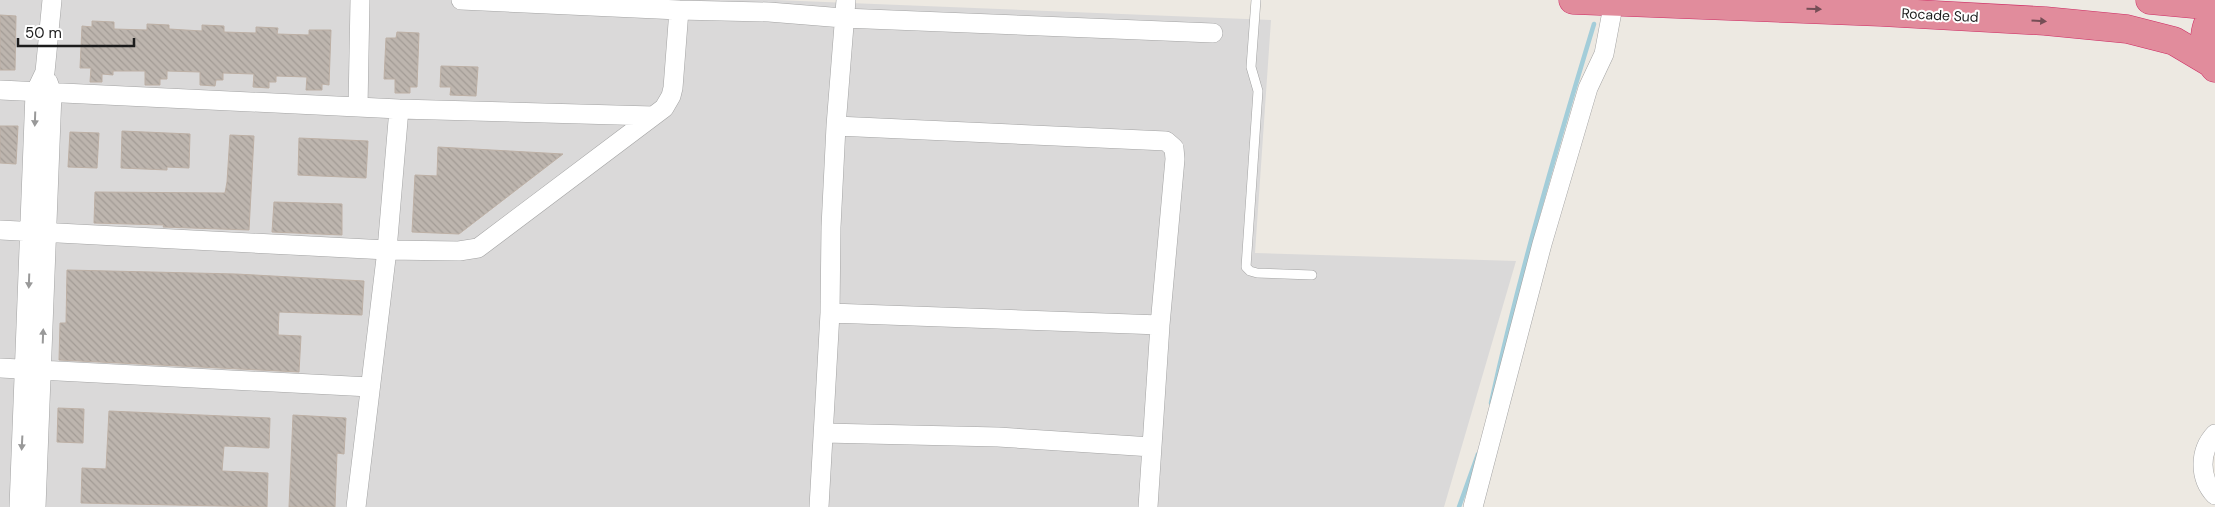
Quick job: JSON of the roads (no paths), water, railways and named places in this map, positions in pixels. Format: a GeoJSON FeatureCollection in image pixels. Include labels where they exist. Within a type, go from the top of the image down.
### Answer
{"type":"FeatureCollection","features":[{"type":"Feature","properties":{"kind":"highway","name":"Rocade Sud"},"geometry":{"type":"LineString","coordinates":[[1573,0],[1891,12],[2045,21],[2127,29],[2174,41],[2213,65]]}},
{"type":"Feature","properties":{"kind":"highway"},"geometry":{"type":"LineString","coordinates":[[2150,0],[2215,6]]}},
{"type":"Feature","properties":{"kind":"highway"},"geometry":{"type":"LineString","coordinates":[[2213,65],[2206,51],[2205,39],[2207,27],[2215,12]]}},
{"type":"Feature","properties":{"kind":"street"},"geometry":{"type":"LineString","coordinates":[[36,507],[34,369],[38,232],[45,72],[52,0]]}},
{"type":"Feature","properties":{"kind":"street"},"geometry":{"type":"LineString","coordinates":[[358,107],[360,0]]}},
{"type":"Feature","properties":{"kind":"street"},"geometry":{"type":"LineString","coordinates":[[461,0],[679,10],[769,12],[845,9],[1213,33]]}},
{"type":"Feature","properties":{"kind":"street"},"geometry":{"type":"LineString","coordinates":[[1473,507],[1542,244],[1588,88],[1604,54],[1614,1]]}},
{"type":"Feature","properties":{"kind":"street"},"geometry":{"type":"LineString","coordinates":[[819,507],[830,313],[831,227],[836,126],[845,9]]}},
{"type":"Feature","properties":{"kind":"street"},"geometry":{"type":"LineString","coordinates":[[0,230],[387,250],[459,251],[478,248],[664,108],[671,96],[679,10]]}},
{"type":"Feature","properties":{"kind":"street"},"geometry":{"type":"LineString","coordinates":[[0,90],[399,109],[653,116]]}},
{"type":"Feature","properties":{"kind":"street"},"geometry":{"type":"LineString","coordinates":[[356,507],[387,250],[399,109]]}},
{"type":"Feature","properties":{"kind":"street"},"geometry":{"type":"LineString","coordinates":[[836,126],[1166,141],[1174,148],[1175,159],[1160,325],[1148,507]]}},
{"type":"Feature","properties":{"kind":"street"},"geometry":{"type":"LineString","coordinates":[[830,313],[1160,325]]}},
{"type":"Feature","properties":{"kind":"street"},"geometry":{"type":"LineString","coordinates":[[0,368],[370,387]]}},
{"type":"Feature","properties":{"kind":"street"},"geometry":{"type":"LineString","coordinates":[[19,507],[34,369]]}},
{"type":"Feature","properties":{"kind":"street"},"geometry":{"type":"LineString","coordinates":[[824,433],[998,438],[1152,447]]}},
{"type":"Feature","properties":{"kind":"street"},"geometry":{"type":"LineString","coordinates":[[2215,434],[2206,448],[2202,462],[2204,476],[2215,495]]}},
{"type":"Feature","properties":{"kind":"lane"},"geometry":{"type":"LineString","coordinates":[[1256,0],[1251,67],[1258,91],[1246,267],[1250,271],[1257,273],[1312,275]]}},
{"type":"Feature","properties":{"kind":"waterway"},"geometry":{"type":"LineString","coordinates":[[1491,403],[1539,212],[1594,24]]}},
{"type":"Feature","properties":{"kind":"waterway"},"geometry":{"type":"LineString","coordinates":[[1459,507],[1478,454]]}}]}
